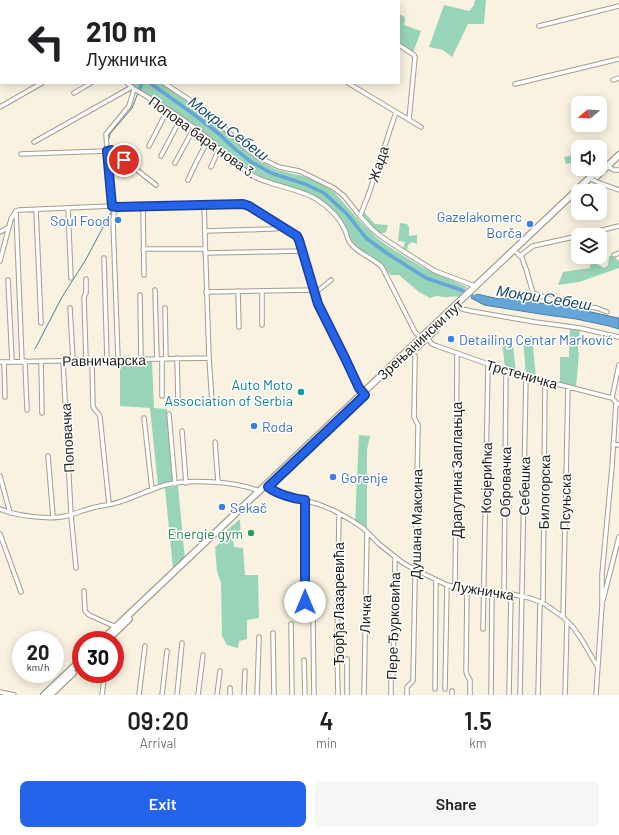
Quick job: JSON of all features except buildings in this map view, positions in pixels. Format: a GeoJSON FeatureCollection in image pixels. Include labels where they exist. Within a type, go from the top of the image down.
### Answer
{"type":"FeatureCollection","features":[{"type":"Feature","properties":{"kind":"main road","name":"Зрењанински пут"},"geometry":{"type":"LineString","coordinates":[[607,162],[619,150]]}},
{"type":"Feature","properties":{"kind":"main road"},"geometry":{"type":"LineString","coordinates":[[607,166],[619,155]]}},
{"type":"Feature","properties":{"kind":"main road","name":"Зрењанински пут"},"geometry":{"type":"LineString","coordinates":[[472,292],[476,286],[593,176]]}},
{"type":"Feature","properties":{"kind":"main road"},"geometry":{"type":"LineString","coordinates":[[589,184],[597,176]]}},
{"type":"Feature","properties":{"kind":"main road","name":"Зрењанински пут"},"geometry":{"type":"LineString","coordinates":[[112,631],[466,297],[518,254],[571,201]]}},
{"type":"Feature","properties":{"kind":"main road","name":"Зрењанински пут"},"geometry":{"type":"LineString","coordinates":[[116,631],[364,394],[412,352],[424,338]]}},
{"type":"Feature","properties":{"kind":"main road"},"geometry":{"type":"LineString","coordinates":[[44,695],[72,669]]}},
{"type":"Feature","properties":{"kind":"main road"},"geometry":{"type":"LineString","coordinates":[[50,695],[72,674]]}},
{"type":"Feature","properties":{"kind":"street"},"geometry":{"type":"LineString","coordinates":[[539,26],[619,6]]}},
{"type":"Feature","properties":{"kind":"street"},"geometry":{"type":"LineString","coordinates":[[400,46],[415,57],[408,120]]}},
{"type":"Feature","properties":{"kind":"street"},"geometry":{"type":"LineString","coordinates":[[515,84],[619,59]]}},
{"type":"Feature","properties":{"kind":"street"},"geometry":{"type":"LineString","coordinates":[[613,80],[619,78]]}},
{"type":"Feature","properties":{"kind":"street"},"geometry":{"type":"LineString","coordinates":[[0,107],[40,84]]}},
{"type":"Feature","properties":{"kind":"street"},"geometry":{"type":"LineString","coordinates":[[74,93],[89,84]]}},
{"type":"Feature","properties":{"kind":"street","name":"Попова бара нова 3."},"geometry":{"type":"LineString","coordinates":[[128,84],[181,118],[243,169],[257,178],[308,195],[317,199],[332,210],[345,229],[351,244],[382,267],[415,332],[424,338]]}},
{"type":"Feature","properties":{"kind":"street"},"geometry":{"type":"LineString","coordinates":[[166,84],[205,110],[246,148],[258,157],[279,167],[299,171],[340,192],[375,232],[435,270],[476,286]]}},
{"type":"Feature","properties":{"kind":"street"},"geometry":{"type":"LineString","coordinates":[[350,84],[421,127]]}},
{"type":"Feature","properties":{"kind":"street"},"geometry":{"type":"LineString","coordinates":[[34,142],[133,88]]}},
{"type":"Feature","properties":{"kind":"street"},"geometry":{"type":"LineString","coordinates":[[118,360],[113,220],[114,206],[106,134],[129,106],[133,88]]}},
{"type":"Feature","properties":{"kind":"street"},"geometry":{"type":"LineString","coordinates":[[149,146],[168,109]]}},
{"type":"Feature","properties":{"kind":"street","name":"Жада"},"geometry":{"type":"LineString","coordinates":[[360,216],[396,112]]}},
{"type":"Feature","properties":{"kind":"street"},"geometry":{"type":"LineString","coordinates":[[161,156],[181,118]]}},
{"type":"Feature","properties":{"kind":"street"},"geometry":{"type":"LineString","coordinates":[[175,163],[194,128]]}},
{"type":"Feature","properties":{"kind":"street"},"geometry":{"type":"LineString","coordinates":[[188,180],[208,140]]}},
{"type":"Feature","properties":{"kind":"street"},"geometry":{"type":"LineString","coordinates":[[211,167],[219,149]]}},
{"type":"Feature","properties":{"kind":"street"},"geometry":{"type":"LineString","coordinates":[[21,154],[108,150],[156,185]]}},
{"type":"Feature","properties":{"kind":"street"},"geometry":{"type":"LineString","coordinates":[[607,166],[614,170],[619,170]]}},
{"type":"Feature","properties":{"kind":"street"},"geometry":{"type":"LineString","coordinates":[[593,180],[618,189]]}},
{"type":"Feature","properties":{"kind":"street"},"geometry":{"type":"LineString","coordinates":[[0,262],[11,219],[16,211],[19,210],[36,208],[246,204],[297,236],[320,308],[359,388],[364,394]]}},
{"type":"Feature","properties":{"kind":"street"},"geometry":{"type":"LineString","coordinates":[[204,205],[206,292],[212,402]]}},
{"type":"Feature","properties":{"kind":"street"},"geometry":{"type":"LineString","coordinates":[[142,206],[144,275]]}},
{"type":"Feature","properties":{"kind":"street"},"geometry":{"type":"LineString","coordinates":[[36,208],[41,323]]}},
{"type":"Feature","properties":{"kind":"street"},"geometry":{"type":"LineString","coordinates":[[68,208],[71,278]]}},
{"type":"Feature","properties":{"kind":"street"},"geometry":{"type":"LineString","coordinates":[[16,211],[27,410]]}},
{"type":"Feature","properties":{"kind":"street"},"geometry":{"type":"LineString","coordinates":[[607,229],[619,226]]}},
{"type":"Feature","properties":{"kind":"street"},"geometry":{"type":"LineString","coordinates":[[0,232],[9,227]]}},
{"type":"Feature","properties":{"kind":"street"},"geometry":{"type":"LineString","coordinates":[[205,231],[272,229],[284,227]]}},
{"type":"Feature","properties":{"kind":"street"},"geometry":{"type":"LineString","coordinates":[[571,238],[533,246],[518,254],[528,275],[532,293],[562,303],[597,308],[607,312]]}},
{"type":"Feature","properties":{"kind":"street"},"geometry":{"type":"LineString","coordinates":[[144,249],[205,251],[302,251]]}},
{"type":"Feature","properties":{"kind":"street"},"geometry":{"type":"LineString","coordinates":[[104,258],[107,360]]}},
{"type":"Feature","properties":{"kind":"street"},"geometry":{"type":"LineString","coordinates":[[86,279],[86,293],[84,296],[86,360]]}},
{"type":"Feature","properties":{"kind":"street"},"geometry":{"type":"LineString","coordinates":[[8,280],[12,362]]}},
{"type":"Feature","properties":{"kind":"street"},"geometry":{"type":"LineString","coordinates":[[206,292],[314,292],[330,280]]}},
{"type":"Feature","properties":{"kind":"street"},"geometry":{"type":"LineString","coordinates":[[155,290],[157,359]]}},
{"type":"Feature","properties":{"kind":"street"},"geometry":{"type":"LineString","coordinates":[[262,291],[262,325]]}},
{"type":"Feature","properties":{"kind":"street"},"geometry":{"type":"LineString","coordinates":[[238,292],[239,327]]}},
{"type":"Feature","properties":{"kind":"street"},"geometry":{"type":"LineString","coordinates":[[140,295],[141,359]]}},
{"type":"Feature","properties":{"kind":"street"},"geometry":{"type":"LineString","coordinates":[[458,305],[463,309],[471,311],[580,328],[619,337]]}},
{"type":"Feature","properties":{"kind":"street"},"geometry":{"type":"LineString","coordinates":[[70,308],[72,360]]}},
{"type":"Feature","properties":{"kind":"street"},"geometry":{"type":"LineString","coordinates":[[155,309],[165,308],[162,396]]}},
{"type":"Feature","properties":{"kind":"street","name":"Трстеничка"},"geometry":{"type":"LineString","coordinates":[[424,338],[434,345],[506,370],[612,398]]}},
{"type":"Feature","properties":{"kind":"street","name":"Душана Максина"},"geometry":{"type":"LineString","coordinates":[[407,695],[407,688],[413,681],[416,570],[418,426],[414,416],[415,359],[412,352]]}},
{"type":"Feature","properties":{"kind":"street","name":"Драгутина Заплањца"},"geometry":{"type":"LineString","coordinates":[[455,587],[457,353]]}},
{"type":"Feature","properties":{"kind":"street"},"geometry":{"type":"LineString","coordinates":[[177,358],[178,400]]}},
{"type":"Feature","properties":{"kind":"street","name":"Равничарска"},"geometry":{"type":"LineString","coordinates":[[2,362],[209,358]]}},
{"type":"Feature","properties":{"kind":"street","name":"Поповачка"},"geometry":{"type":"LineString","coordinates":[[63,360],[71,515],[76,568]]}},
{"type":"Feature","properties":{"kind":"street"},"geometry":{"type":"LineString","coordinates":[[92,360],[94,409],[100,416],[109,504]]}},
{"type":"Feature","properties":{"kind":"street"},"geometry":{"type":"LineString","coordinates":[[40,361],[42,413]]}},
{"type":"Feature","properties":{"kind":"street"},"geometry":{"type":"LineString","coordinates":[[2,362],[5,397]]}},
{"type":"Feature","properties":{"kind":"street","name":"Косјерићка"},"geometry":{"type":"LineString","coordinates":[[483,628],[488,364]]}},
{"type":"Feature","properties":{"kind":"street"},"geometry":{"type":"LineString","coordinates":[[596,695],[602,605],[602,567],[613,444],[617,422],[617,404],[612,398],[617,384],[619,366]]}},
{"type":"Feature","properties":{"kind":"street","name":"Обровачка"},"geometry":{"type":"LineString","coordinates":[[504,593],[506,370]]}},
{"type":"Feature","properties":{"kind":"street","name":"Себешка"},"geometry":{"type":"LineString","coordinates":[[520,695],[526,376]]}},
{"type":"Feature","properties":{"kind":"street","name":"Билогорска"},"geometry":{"type":"LineString","coordinates":[[538,695],[545,380]]}},
{"type":"Feature","properties":{"kind":"street","name":"Псуњска"},"geometry":{"type":"LineString","coordinates":[[563,617],[568,387]]}},
{"type":"Feature","properties":{"kind":"street"},"geometry":{"type":"LineString","coordinates":[[169,414],[176,484]]}},
{"type":"Feature","properties":{"kind":"street"},"geometry":{"type":"LineString","coordinates":[[144,418],[152,490]]}},
{"type":"Feature","properties":{"kind":"street"},"geometry":{"type":"LineString","coordinates":[[182,431],[186,483]]}},
{"type":"Feature","properties":{"kind":"street"},"geometry":{"type":"LineString","coordinates":[[215,442],[218,482]]}},
{"type":"Feature","properties":{"kind":"street"},"geometry":{"type":"LineString","coordinates":[[613,444],[619,446]]}},
{"type":"Feature","properties":{"kind":"street"},"geometry":{"type":"LineString","coordinates":[[48,456],[53,517]]}},
{"type":"Feature","properties":{"kind":"street"},"geometry":{"type":"LineString","coordinates":[[0,476],[10,513]]}},
{"type":"Feature","properties":{"kind":"street"},"geometry":{"type":"LineString","coordinates":[[0,509],[18,515],[62,517],[120,502],[165,486],[186,483],[218,482],[244,486],[259,491]]}},
{"type":"Feature","properties":{"kind":"street","name":"Лужничка"},"geometry":{"type":"LineString","coordinates":[[268,487],[279,493],[294,498],[326,506],[339,513],[355,522],[378,544],[403,564],[447,585],[484,592],[522,596],[541,603],[563,617],[577,632],[597,666]]}},
{"type":"Feature","properties":{"kind":"street"},"geometry":{"type":"LineString","coordinates":[[305,500],[305,615],[310,616],[313,619],[314,695]]}},
{"type":"Feature","properties":{"kind":"street","name":"Ђорђа Лазаревића"},"geometry":{"type":"LineString","coordinates":[[338,695],[337,649],[339,513]]}},
{"type":"Feature","properties":{"kind":"street","name":"Личка"},"geometry":{"type":"LineString","coordinates":[[364,695],[367,533]]}},
{"type":"Feature","properties":{"kind":"street"},"geometry":{"type":"LineString","coordinates":[[0,534],[21,592]]}},
{"type":"Feature","properties":{"kind":"street"},"geometry":{"type":"LineString","coordinates":[[602,605],[619,537]]}},
{"type":"Feature","properties":{"kind":"street","name":"Пере Ђурковића"},"geometry":{"type":"LineString","coordinates":[[391,695],[391,681],[393,674],[395,557]]}},
{"type":"Feature","properties":{"kind":"street"},"geometry":{"type":"LineString","coordinates":[[435,689],[436,580]]}},
{"type":"Feature","properties":{"kind":"street"},"geometry":{"type":"LineString","coordinates":[[445,689],[447,585]]}},
{"type":"Feature","properties":{"kind":"street"},"geometry":{"type":"LineString","coordinates":[[467,589],[466,671],[470,680],[470,695]]}},
{"type":"Feature","properties":{"kind":"street"},"geometry":{"type":"LineString","coordinates":[[84,591],[86,614],[116,627]]}},
{"type":"Feature","properties":{"kind":"street"},"geometry":{"type":"LineString","coordinates":[[491,695],[492,593]]}},
{"type":"Feature","properties":{"kind":"street"},"geometry":{"type":"LineString","coordinates":[[509,695],[510,594]]}},
{"type":"Feature","properties":{"kind":"street"},"geometry":{"type":"LineString","coordinates":[[565,695],[567,621]]}},
{"type":"Feature","properties":{"kind":"street"},"geometry":{"type":"LineString","coordinates":[[290,624],[292,695]]}},
{"type":"Feature","properties":{"kind":"street"},"geometry":{"type":"LineString","coordinates":[[273,633],[274,695]]}},
{"type":"Feature","properties":{"kind":"street"},"geometry":{"type":"LineString","coordinates":[[258,695],[259,637]]}},
{"type":"Feature","properties":{"kind":"street"},"geometry":{"type":"LineString","coordinates":[[176,695],[182,643]]}},
{"type":"Feature","properties":{"kind":"street"},"geometry":{"type":"LineString","coordinates":[[139,695],[145,646]]}},
{"type":"Feature","properties":{"kind":"street"},"geometry":{"type":"LineString","coordinates":[[162,695],[167,650]]}},
{"type":"Feature","properties":{"kind":"street"},"geometry":{"type":"LineString","coordinates":[[198,695],[203,655]]}},
{"type":"Feature","properties":{"kind":"street"},"geometry":{"type":"LineString","coordinates":[[347,659],[347,695]]}},
{"type":"Feature","properties":{"kind":"street"},"geometry":{"type":"LineString","coordinates":[[304,660],[305,695]]}},
{"type":"Feature","properties":{"kind":"street"},"geometry":{"type":"LineString","coordinates":[[217,695],[220,671]]}},
{"type":"Feature","properties":{"kind":"street"},"geometry":{"type":"LineString","coordinates":[[244,695],[245,671]]}},
{"type":"Feature","properties":{"kind":"street"},"geometry":{"type":"LineString","coordinates":[[102,695],[104,683]]}},
{"type":"Feature","properties":{"kind":"street"},"geometry":{"type":"LineString","coordinates":[[230,688],[230,695]]}},
{"type":"Feature","properties":{"kind":"street"},"geometry":{"type":"LineString","coordinates":[[0,692],[14,695]]}},
{"type":"Feature","properties":{"kind":"green space"},"geometry":{"type":"Polygon","coordinates":[[[475,0],[486,0],[484,24],[468,24],[452,57],[443,50],[429,47],[444,5],[469,11],[474,5],[475,0]]]}},
{"type":"Feature","properties":{"kind":"green space"},"geometry":{"type":"Polygon","coordinates":[[[400,14],[405,17],[404,25],[421,31],[413,53],[400,45],[400,14]]]}},
{"type":"Feature","properties":{"kind":"green space"},"geometry":{"type":"Polygon","coordinates":[[[128,84],[161,84],[178,94],[204,113],[256,159],[277,170],[311,178],[333,191],[378,239],[422,267],[467,287],[459,297],[437,296],[430,298],[419,292],[399,275],[391,275],[377,262],[351,244],[347,233],[332,210],[317,199],[268,183],[250,173],[201,134],[128,84]]]}},
{"type":"Feature","properties":{"kind":"green space"},"geometry":{"type":"Polygon","coordinates":[[[571,156],[571,163],[566,164],[564,157],[571,156]]]}},
{"type":"Feature","properties":{"kind":"green space"},"geometry":{"type":"Polygon","coordinates":[[[364,212],[375,224],[388,225],[386,232],[380,234],[374,230],[362,217],[364,212]]]}},
{"type":"Feature","properties":{"kind":"green space"},"geometry":{"type":"Polygon","coordinates":[[[400,223],[407,224],[409,227],[409,236],[417,235],[417,244],[412,242],[408,245],[407,250],[403,248],[405,242],[398,241],[400,223]]]}},
{"type":"Feature","properties":{"kind":"green space"},"geometry":{"type":"Polygon","coordinates":[[[609,256],[613,256],[619,261],[619,268],[579,282],[558,285],[563,272],[589,268],[591,264],[597,264],[604,268],[608,265],[609,256]]]}},
{"type":"Feature","properties":{"kind":"green space"},"geometry":{"type":"Polygon","coordinates":[[[570,325],[580,327],[576,388],[560,384],[560,357],[569,357],[570,325]]]}},
{"type":"Feature","properties":{"kind":"green space"},"geometry":{"type":"Polygon","coordinates":[[[532,336],[536,378],[526,375],[523,338],[532,336]]]}},
{"type":"Feature","properties":{"kind":"green space"},"geometry":{"type":"Polygon","coordinates":[[[512,338],[516,372],[505,369],[502,339],[512,338]]]}},
{"type":"Feature","properties":{"kind":"green space"},"geometry":{"type":"Polygon","coordinates":[[[152,361],[154,408],[167,409],[174,483],[158,486],[150,408],[120,406],[120,362],[152,361]]]}},
{"type":"Feature","properties":{"kind":"green space"},"geometry":{"type":"Polygon","coordinates":[[[359,435],[370,436],[367,450],[367,533],[355,522],[359,435]]]}},
{"type":"Feature","properties":{"kind":"green space"},"geometry":{"type":"Polygon","coordinates":[[[178,486],[185,560],[173,569],[165,488],[178,486]]]}},
{"type":"Feature","properties":{"kind":"green space"},"geometry":{"type":"Polygon","coordinates":[[[240,519],[241,539],[233,540],[234,547],[243,548],[245,575],[258,575],[259,618],[247,620],[247,639],[239,641],[238,648],[227,645],[222,636],[221,583],[217,571],[215,547],[228,536],[226,531],[240,519]]]}},
{"type":"Feature","properties":{"kind":"water"},"geometry":{"type":"Polygon","coordinates":[[[477,294],[499,299],[519,297],[539,303],[564,306],[619,318],[619,329],[576,319],[484,305],[471,298],[477,294]]]}},
{"type":"Feature","properties":{"kind":"waterway"},"geometry":{"type":"LineString","coordinates":[[140,88],[142,84]]}},
{"type":"Feature","properties":{"kind":"waterway","name":"Мокри Себеш"},"geometry":{"type":"LineString","coordinates":[[151,84],[218,133],[250,161],[271,173],[305,184],[324,193],[347,214],[366,238],[388,254],[426,278],[461,290],[477,298]]}},
{"type":"Feature","properties":{"kind":"waterway"},"geometry":{"type":"LineString","coordinates":[[109,148],[108,142],[110,134],[132,108],[138,93]]}},
{"type":"Feature","properties":{"kind":"waterway"},"geometry":{"type":"LineString","coordinates":[[109,152],[114,204]]}},
{"type":"Feature","properties":{"kind":"waterway"},"geometry":{"type":"LineString","coordinates":[[35,349],[62,297],[85,261],[113,207]]}},
{"type":"Feature","properties":{"kind":"place","name":"Soul Food"},"geometry":{"type":"Point","coordinates":[118,220]}},
{"type":"Feature","properties":{"kind":"place","name":"Gazelakomerc Borča"},"geometry":{"type":"Point","coordinates":[530,224]}},
{"type":"Feature","properties":{"kind":"place","name":"Detailing Centar Marković"},"geometry":{"type":"Point","coordinates":[451,339]}},
{"type":"Feature","properties":{"kind":"place","name":"Auto Moto Association of Serbia"},"geometry":{"type":"Point","coordinates":[301,392]}},
{"type":"Feature","properties":{"kind":"place","name":"Roda"},"geometry":{"type":"Point","coordinates":[254,426]}},
{"type":"Feature","properties":{"kind":"place","name":"Gorenje"},"geometry":{"type":"Point","coordinates":[333,477]}},
{"type":"Feature","properties":{"kind":"place","name":"Sekač"},"geometry":{"type":"Point","coordinates":[222,507]}},
{"type":"Feature","properties":{"kind":"place","name":"Energie gym"},"geometry":{"type":"Point","coordinates":[251,533]}},
{"type":"Feature","properties":{"kind":"route"},"geometry":{"type":"LineString","coordinates":[[124,160],[113,151],[107,150],[112,206],[246,204],[296,234],[318,304],[359,388],[365,395],[268,487],[279,493],[305,500],[305,602]]}}]}
